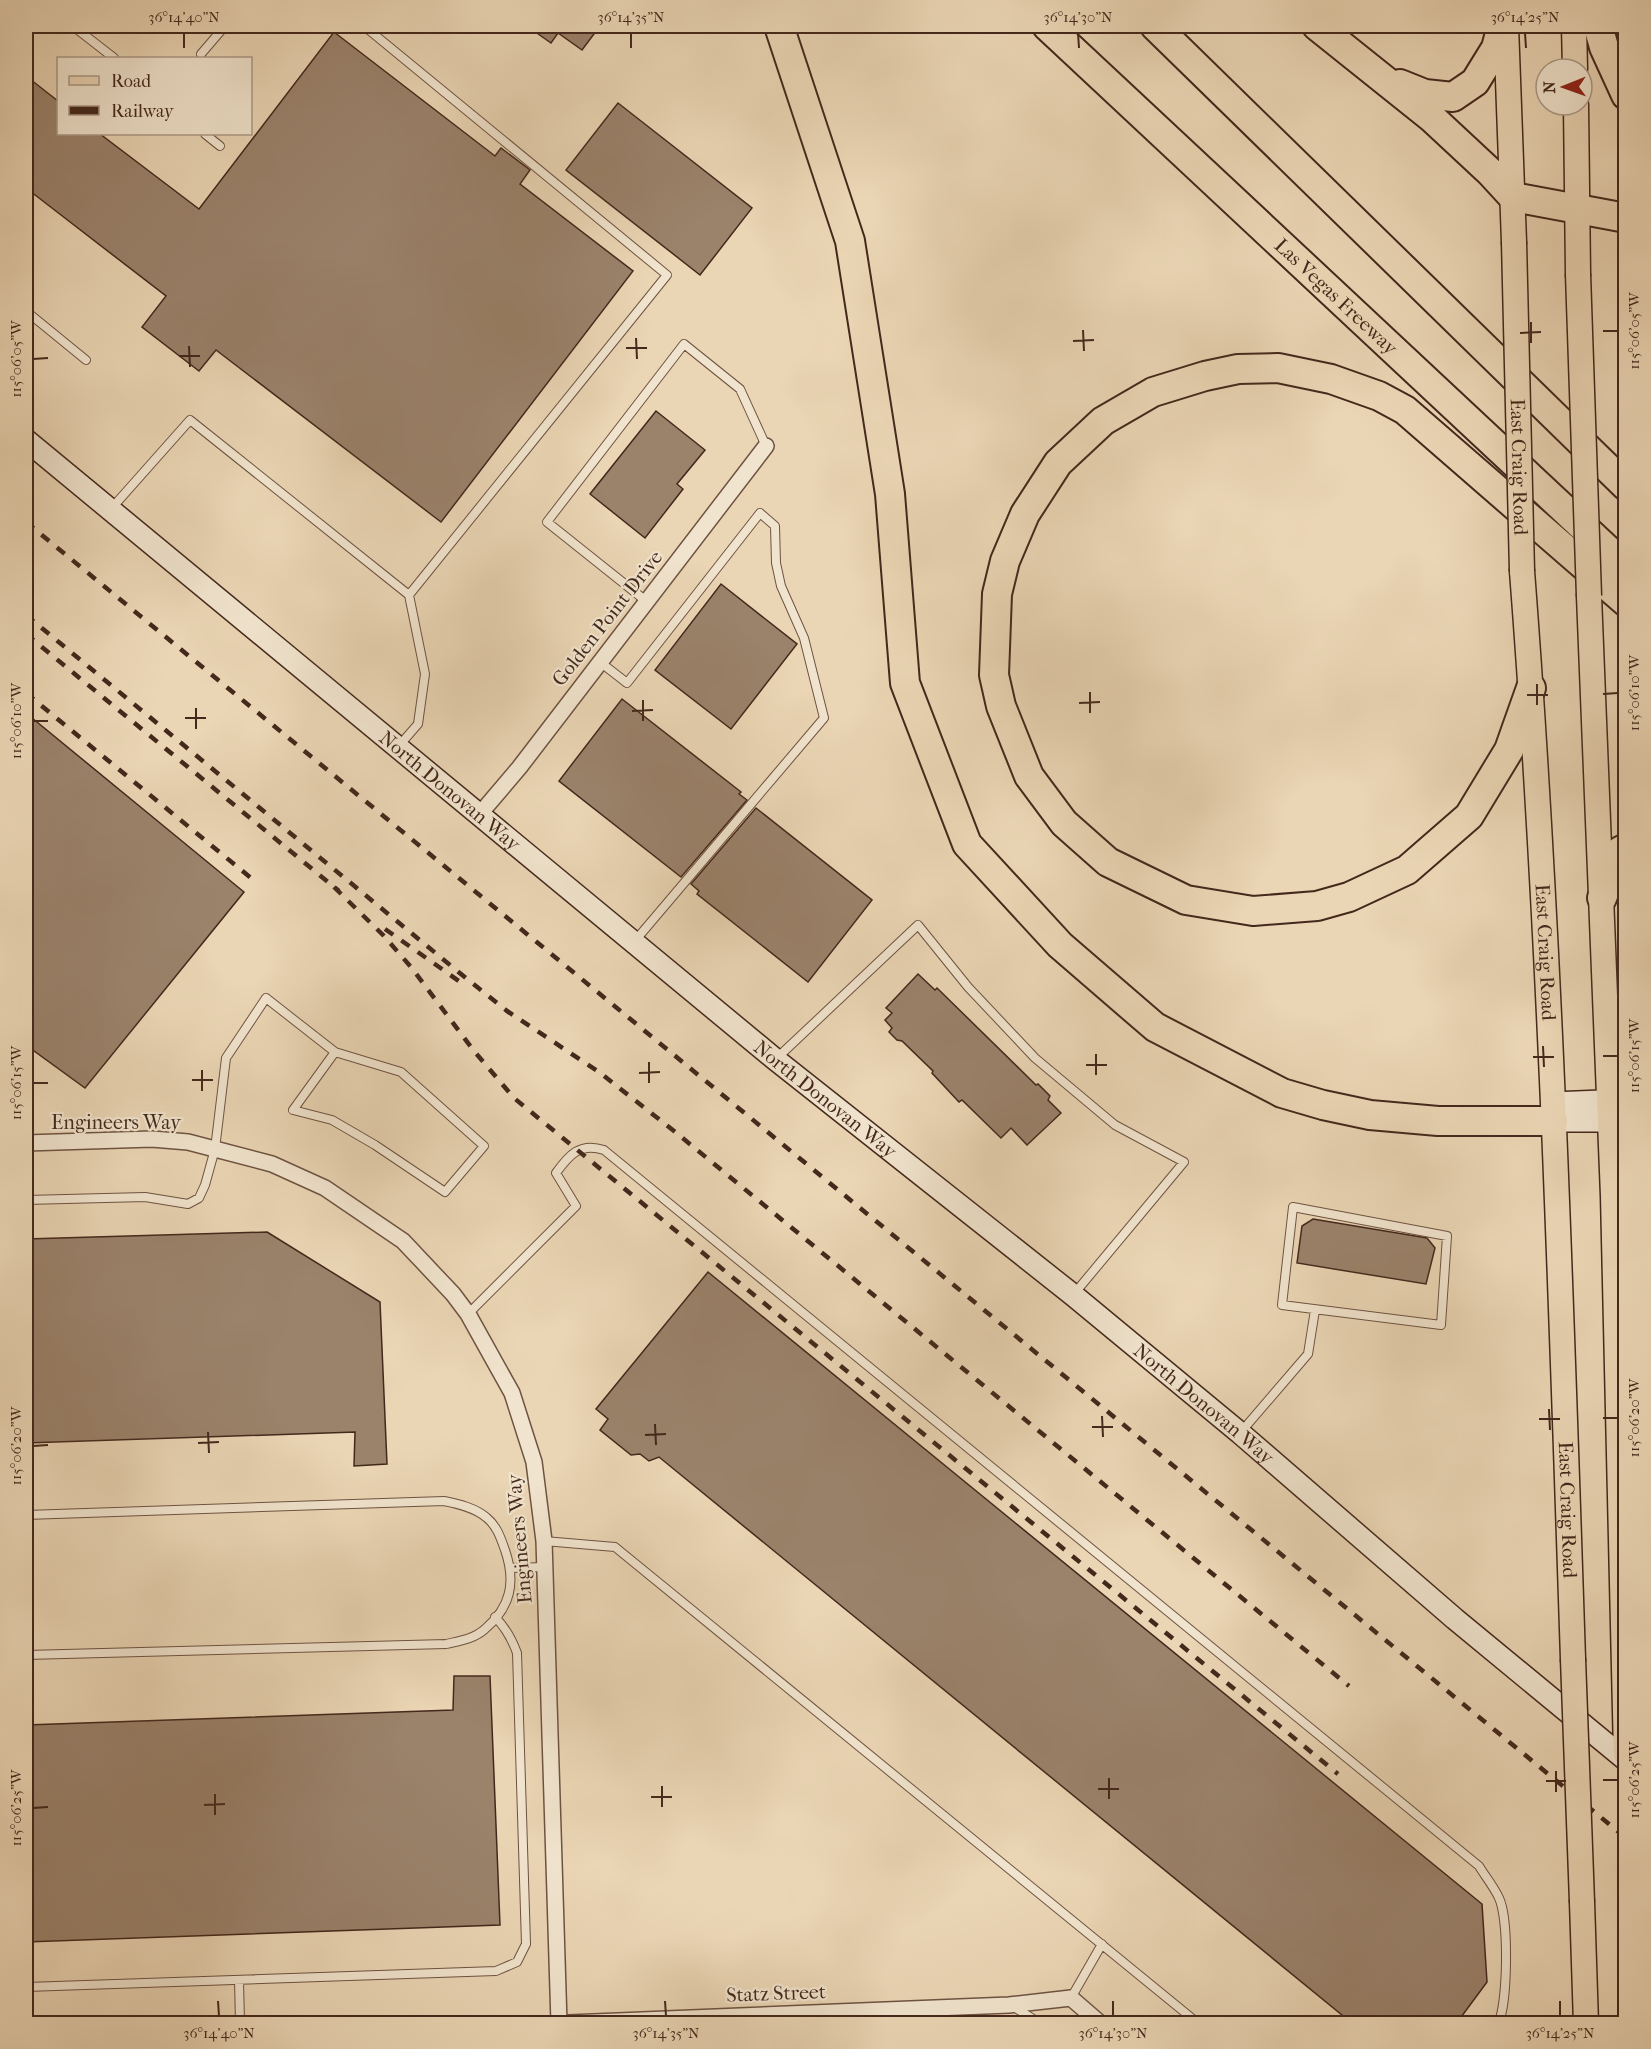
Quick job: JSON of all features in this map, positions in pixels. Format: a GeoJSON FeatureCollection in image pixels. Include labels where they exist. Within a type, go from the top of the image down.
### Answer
{"type":"FeatureCollection","features":[{"type":"Feature","properties":{"kind":"highway"},"geometry":{"type":"LineString","coordinates":[[779,26],[850,242],[890,494],[905,683],[967,844],[1060,945],[1155,1027],[1282,1093],[1370,1115],[1438,1121],[1552,1112]]}},
{"type":"Feature","properties":{"kind":"highway","name":"Las Vegas Freeway"},"geometry":{"type":"LineString","coordinates":[[1047,26],[1626,567]]}},
{"type":"Feature","properties":{"kind":"highway"},"geometry":{"type":"LineString","coordinates":[[1155,26],[1626,486]]}},
{"type":"Feature","properties":{"kind":"highway"},"geometry":{"type":"LineString","coordinates":[[1317,26],[1432,118],[1490,172],[1513,197],[1626,218]]}},
{"type":"Feature","properties":{"kind":"highway"},"geometry":{"type":"LineString","coordinates":[[1381,77],[1425,94],[1454,97],[1475,82],[1496,48],[1504,26]]}},
{"type":"Feature","properties":{"kind":"highway"},"geometry":{"type":"LineString","coordinates":[[1598,26],[1604,47],[1626,95]]}},
{"type":"Feature","properties":{"kind":"highway"},"geometry":{"type":"LineString","coordinates":[[1531,688],[1509,750],[1469,816],[1407,870],[1349,897],[1317,906],[1253,911],[1186,900],[1108,862],[1064,823],[1029,776],[1001,706],[994,675],[997,594],[1005,561],[1025,514],[1058,463],[1103,421],[1153,392],[1205,376],[1238,369],[1278,368],[1331,379],[1379,396],[1405,410],[1626,602]]}},
{"type":"Feature","properties":{"kind":"highway"},"geometry":{"type":"LineString","coordinates":[[1602,898],[1620,851],[1626,848]]}},
{"type":"Feature","properties":{"kind":"main road","name":"East Craig Road"},"geometry":{"type":"LineString","coordinates":[[1504,26],[1513,197],[1522,571],[1531,688],[1552,1112],[1586,2024]]}},
{"type":"Feature","properties":{"kind":"main road"},"geometry":{"type":"LineString","coordinates":[[1574,26],[1575,57]]}},
{"type":"Feature","properties":{"kind":"main road"},"geometry":{"type":"LineString","coordinates":[[1576,117],[1578,274],[1591,658],[1602,898],[1617,1111],[1626,1754]]}},
{"type":"Feature","properties":{"kind":"street","name":"North Donovan Way"},"geometry":{"type":"LineString","coordinates":[[26,440],[776,1060],[1073,1295],[1240,1433],[1455,1619],[1626,1760]]}},
{"type":"Feature","properties":{"kind":"street","name":"Golden Point Drive"},"geometry":{"type":"LineString","coordinates":[[479,815],[519,768],[766,446]]}},
{"type":"Feature","properties":{"kind":"street"},"geometry":{"type":"LineString","coordinates":[[1552,1112],[1617,1111]]}},
{"type":"Feature","properties":{"kind":"street","name":"Engineers Way"},"geometry":{"type":"LineString","coordinates":[[26,1143],[152,1139],[188,1142],[272,1164],[325,1188],[402,1241],[453,1294],[468,1314],[512,1393],[534,1462],[544,1541],[560,2023]]}},
{"type":"Feature","properties":{"kind":"street"},"geometry":{"type":"LineString","coordinates":[[1071,1998],[1101,2024]]}},
{"type":"Feature","properties":{"kind":"street","name":"Statz Street"},"geometry":{"type":"LineString","coordinates":[[544,2024],[911,2016],[1071,1998]]}},
{"type":"Feature","properties":{"kind":"lane"},"geometry":{"type":"LineString","coordinates":[[74,26],[113,57]]}},
{"type":"Feature","properties":{"kind":"lane"},"geometry":{"type":"LineString","coordinates":[[201,54],[225,26]]}},
{"type":"Feature","properties":{"kind":"lane"},"geometry":{"type":"LineString","coordinates":[[364,26],[667,275],[409,595]]}},
{"type":"Feature","properties":{"kind":"lane"},"geometry":{"type":"LineString","coordinates":[[206,135],[220,146]]}},
{"type":"Feature","properties":{"kind":"lane"},"geometry":{"type":"LineString","coordinates":[[26,311],[86,360]]}},
{"type":"Feature","properties":{"kind":"lane"},"geometry":{"type":"LineString","coordinates":[[646,601],[547,522],[684,344],[740,389],[766,446]]}},
{"type":"Feature","properties":{"kind":"lane"},"geometry":{"type":"LineString","coordinates":[[110,510],[189,420],[409,595],[425,674],[418,724],[398,747]]}},
{"type":"Feature","properties":{"kind":"lane"},"geometry":{"type":"LineString","coordinates":[[600,662],[627,683],[760,513],[776,526],[776,562],[781,586],[804,638],[824,718],[633,943]]}},
{"type":"Feature","properties":{"kind":"lane"},"geometry":{"type":"LineString","coordinates":[[776,1060],[918,925],[968,987],[1035,1058],[1115,1125],[1184,1162],[1073,1295]]}},
{"type":"Feature","properties":{"kind":"lane"},"geometry":{"type":"LineString","coordinates":[[26,1200],[145,1197],[188,1204],[199,1198],[206,1185],[215,1149],[226,1058],[266,998],[335,1052],[400,1072],[484,1146],[445,1192],[375,1145],[332,1120],[293,1110],[335,1052]]}},
{"type":"Feature","properties":{"kind":"lane"},"geometry":{"type":"LineString","coordinates":[[468,1314],[576,1206],[556,1173],[569,1155],[592,1146],[604,1150],[1479,1866],[1500,1899],[1504,1918],[1505,1985],[1502,2015],[1498,2024]]}},
{"type":"Feature","properties":{"kind":"lane"},"geometry":{"type":"LineString","coordinates":[[1293,1207],[1447,1236],[1441,1325],[1315,1310],[1282,1305],[1293,1207]]}},
{"type":"Feature","properties":{"kind":"lane"},"geometry":{"type":"LineString","coordinates":[[1240,1433],[1308,1354],[1315,1310]]}},
{"type":"Feature","properties":{"kind":"lane"},"geometry":{"type":"LineString","coordinates":[[26,1515],[444,1501],[464,1505],[487,1518],[500,1535],[511,1568],[511,1588],[504,1607],[484,1630],[469,1638],[446,1644],[26,1655]]}},
{"type":"Feature","properties":{"kind":"lane"},"geometry":{"type":"LineString","coordinates":[[544,1541],[615,1547],[1199,2024]]}},
{"type":"Feature","properties":{"kind":"lane"},"geometry":{"type":"LineString","coordinates":[[511,1568],[545,1567]]}},
{"type":"Feature","properties":{"kind":"lane"},"geometry":{"type":"LineString","coordinates":[[26,1987],[496,1971],[516,1962],[526,1944],[517,1653],[513,1640],[495,1617]]}},
{"type":"Feature","properties":{"kind":"lane"},"geometry":{"type":"LineString","coordinates":[[1071,1998],[1102,1944]]}},
{"type":"Feature","properties":{"kind":"lane"},"geometry":{"type":"LineString","coordinates":[[239,1980],[240,2024]]}},
{"type":"Feature","properties":{"kind":"lane"},"geometry":{"type":"LineString","coordinates":[[1009,2005],[1041,2024]]}},
{"type":"Feature","properties":{"kind":"building"},"geometry":{"type":"Polygon","coordinates":[[[527,26],[600,26],[582,50],[558,33],[551,43],[527,26]]]}},
{"type":"Feature","properties":{"kind":"building"},"geometry":{"type":"Polygon","coordinates":[[[334,32],[495,156],[501,148],[530,170],[520,184],[633,271],[441,522],[216,350],[199,371],[142,327],[166,296],[26,188],[26,76],[57,100],[57,135],[101,135],[199,209],[334,32]]]}},
{"type":"Feature","properties":{"kind":"building"},"geometry":{"type":"Polygon","coordinates":[[[618,103],[752,208],[700,275],[566,170],[618,103]]]}},
{"type":"Feature","properties":{"kind":"building"},"geometry":{"type":"Polygon","coordinates":[[[656,411],[705,450],[677,484],[683,489],[645,538],[590,494],[656,411]]]}},
{"type":"Feature","properties":{"kind":"building"},"geometry":{"type":"Polygon","coordinates":[[[721,584],[797,644],[731,729],[655,670],[721,584]]]}},
{"type":"Feature","properties":{"kind":"building"},"geometry":{"type":"Polygon","coordinates":[[[622,699],[741,792],[739,794],[747,800],[681,877],[559,781],[622,699]]]}},
{"type":"Feature","properties":{"kind":"building"},"geometry":{"type":"Polygon","coordinates":[[[26,713],[244,892],[85,1088],[26,1045],[26,713]]]}},
{"type":"Feature","properties":{"kind":"building"},"geometry":{"type":"Polygon","coordinates":[[[756,808],[872,900],[808,982],[697,894],[699,891],[691,884],[756,808]]]}},
{"type":"Feature","properties":{"kind":"building"},"geometry":{"type":"Polygon","coordinates":[[[918,974],[935,990],[937,988],[1036,1085],[1038,1084],[1050,1096],[1048,1100],[1061,1113],[1027,1145],[1011,1128],[1001,1138],[962,1100],[959,1102],[932,1073],[933,1071],[902,1041],[897,1040],[889,1032],[892,1028],[885,1020],[892,1013],[886,1008],[918,974]]]}},
{"type":"Feature","properties":{"kind":"building"},"geometry":{"type":"Polygon","coordinates":[[[1313,1219],[1427,1238],[1435,1248],[1426,1284],[1297,1263],[1302,1226],[1313,1219]]]}},
{"type":"Feature","properties":{"kind":"building"},"geometry":{"type":"Polygon","coordinates":[[[267,1232],[380,1302],[387,1464],[354,1466],[355,1432],[26,1443],[26,1239],[267,1232]]]}},
{"type":"Feature","properties":{"kind":"building"},"geometry":{"type":"Polygon","coordinates":[[[708,1272],[1482,1904],[1487,1982],[1456,2024],[1353,2024],[659,1457],[649,1461],[640,1454],[631,1455],[600,1430],[608,1419],[596,1409],[708,1272]]]}},
{"type":"Feature","properties":{"kind":"building"},"geometry":{"type":"Polygon","coordinates":[[[454,1676],[490,1676],[500,1925],[26,1942],[26,1725],[453,1710],[454,1676]]]}},
{"type":"Feature","properties":{"kind":"railway"},"geometry":{"type":"LineString","coordinates":[[26,522],[1626,1838]]}},
{"type":"Feature","properties":{"kind":"railway"},"geometry":{"type":"LineString","coordinates":[[26,615],[507,1011],[599,1072],[674,1131],[1349,1686]]}},
{"type":"Feature","properties":{"kind":"railway"},"geometry":{"type":"LineString","coordinates":[[26,634],[339,891]]}},
{"type":"Feature","properties":{"kind":"railway"},"geometry":{"type":"LineString","coordinates":[[26,693],[251,878]]}},
{"type":"Feature","properties":{"kind":"railway"},"geometry":{"type":"LineString","coordinates":[[334,887],[383,935],[411,967],[474,1051],[514,1098],[1338,1774]]}},
{"type":"Feature","properties":{"kind":"railway"},"geometry":{"type":"LineString","coordinates":[[385,929],[466,986]]}}]}
